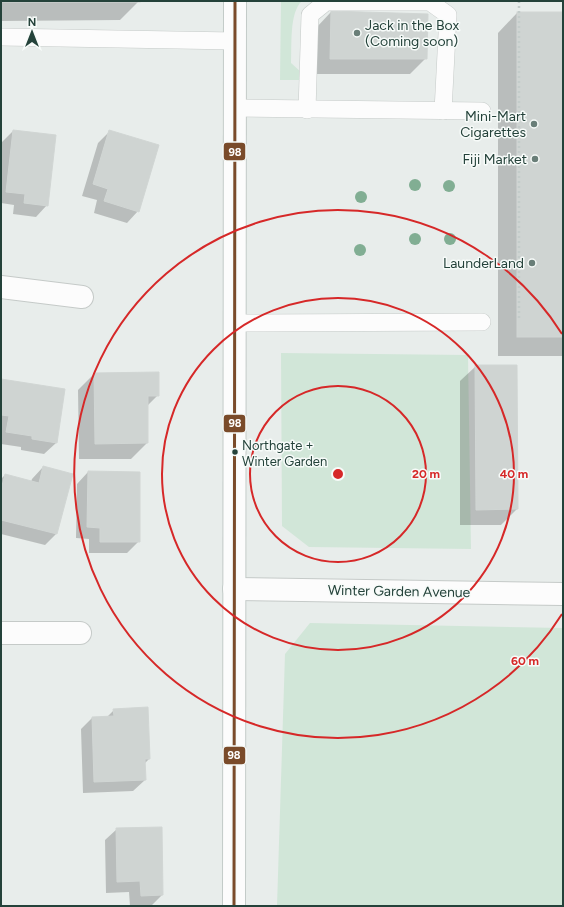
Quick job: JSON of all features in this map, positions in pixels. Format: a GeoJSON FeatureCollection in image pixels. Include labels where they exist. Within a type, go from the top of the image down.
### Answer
{"type":"FeatureCollection","features":[{"type":"Feature","properties":{"kind":"main road"},"geometry":{"type":"LineString","coordinates":[[234,1],[234,906]]}},
{"type":"Feature","properties":{"kind":"main road"},"geometry":{"type":"LineString","coordinates":[[1,287],[82,297]]}},
{"type":"Feature","properties":{"kind":"main road","name":"Winter Garden Avenue"},"geometry":{"type":"LineString","coordinates":[[234,589],[563,594]]}},
{"type":"Feature","properties":{"kind":"main road"},"geometry":{"type":"LineString","coordinates":[[1,633],[80,633]]}},
{"type":"Feature","properties":{"kind":"lane"},"geometry":{"type":"LineString","coordinates":[[307,110],[310,15],[326,2],[430,2],[448,15],[443,111]]}},
{"type":"Feature","properties":{"kind":"lane"},"geometry":{"type":"LineString","coordinates":[[1,37],[234,41]]}},
{"type":"Feature","properties":{"kind":"lane"},"geometry":{"type":"LineString","coordinates":[[234,108],[482,111]]}},
{"type":"Feature","properties":{"kind":"lane"},"geometry":{"type":"LineString","coordinates":[[234,323],[482,322]]}},
{"type":"Feature","properties":{"kind":"path"},"geometry":{"type":"LineString","coordinates":[[519,1],[519,318]]}},
{"type":"Feature","properties":{"kind":"green space"},"geometry":{"type":"Polygon","coordinates":[[[281,1],[302,1],[298,6],[293,21],[291,63],[302,73],[302,80],[280,80],[281,1]]]}},
{"type":"Feature","properties":{"kind":"green space"},"geometry":{"type":"Polygon","coordinates":[[[281,353],[468,355],[471,549],[309,547],[282,526],[281,353]]]}},
{"type":"Feature","properties":{"kind":"green space"},"geometry":{"type":"Polygon","coordinates":[[[310,623],[563,628],[563,906],[277,906],[285,654],[310,623]]]}},
{"type":"Feature","properties":{"kind":"building"},"geometry":{"type":"Polygon","coordinates":[[[140,1],[140,2],[1,2],[140,1]]]}},
{"type":"Feature","properties":{"kind":"building"},"geometry":{"type":"Polygon","coordinates":[[[331,11],[428,14],[427,59],[330,59],[331,11]]]}},
{"type":"Feature","properties":{"kind":"building"},"geometry":{"type":"Polygon","coordinates":[[[517,12],[563,12],[563,337],[517,337],[517,12]]]}},
{"type":"Feature","properties":{"kind":"building"},"geometry":{"type":"Polygon","coordinates":[[[13,130],[56,135],[48,206],[24,203],[25,194],[6,192],[13,130]]]}},
{"type":"Feature","properties":{"kind":"building"},"geometry":{"type":"Polygon","coordinates":[[[109,130],[159,145],[139,212],[104,201],[108,189],[93,184],[109,130]]]}},
{"type":"Feature","properties":{"kind":"building"},"geometry":{"type":"Polygon","coordinates":[[[475,365],[517,365],[518,509],[476,510],[475,365]]]}},
{"type":"Feature","properties":{"kind":"building"},"geometry":{"type":"Polygon","coordinates":[[[159,372],[159,396],[148,396],[148,443],[95,444],[94,373],[159,372]]]}},
{"type":"Feature","properties":{"kind":"building"},"geometry":{"type":"Polygon","coordinates":[[[1,379],[65,389],[57,443],[32,439],[32,436],[6,432],[9,416],[1,415],[1,379]]]}},
{"type":"Feature","properties":{"kind":"building"},"geometry":{"type":"Polygon","coordinates":[[[43,466],[73,474],[57,534],[1,520],[1,490],[5,474],[39,483],[43,466]]]}},
{"type":"Feature","properties":{"kind":"building"},"geometry":{"type":"Polygon","coordinates":[[[88,471],[140,472],[140,542],[100,542],[100,528],[87,527],[88,471]]]}},
{"type":"Feature","properties":{"kind":"building"},"geometry":{"type":"Polygon","coordinates":[[[148,707],[150,759],[145,759],[146,780],[94,782],[92,717],[114,716],[113,709],[148,707]]]}},
{"type":"Feature","properties":{"kind":"building"},"geometry":{"type":"Polygon","coordinates":[[[162,827],[163,895],[141,896],[140,881],[117,882],[116,828],[162,827]]]}},
{"type":"Feature","properties":{"kind":"transit line","name":"98"},"geometry":{"type":"LineString","coordinates":[[234,906],[235,1]]}},
{"type":"Feature","properties":{"kind":"place","name":"Jack in the Box (Coming soon)"},"geometry":{"type":"Point","coordinates":[357,33]}},
{"type":"Feature","properties":{"kind":"place","name":"Mini-Mart Cigarettes"},"geometry":{"type":"Point","coordinates":[534,124]}},
{"type":"Feature","properties":{"kind":"place","name":"Fiji Market"},"geometry":{"type":"Point","coordinates":[535,159]}},
{"type":"Feature","properties":{"kind":"place","name":"LaunderLand"},"geometry":{"type":"Point","coordinates":[532,263]}},
{"type":"Feature","properties":{"kind":"place","name":"Northgate + Winter Garden"},"geometry":{"type":"Point","coordinates":[235,452]}}]}
